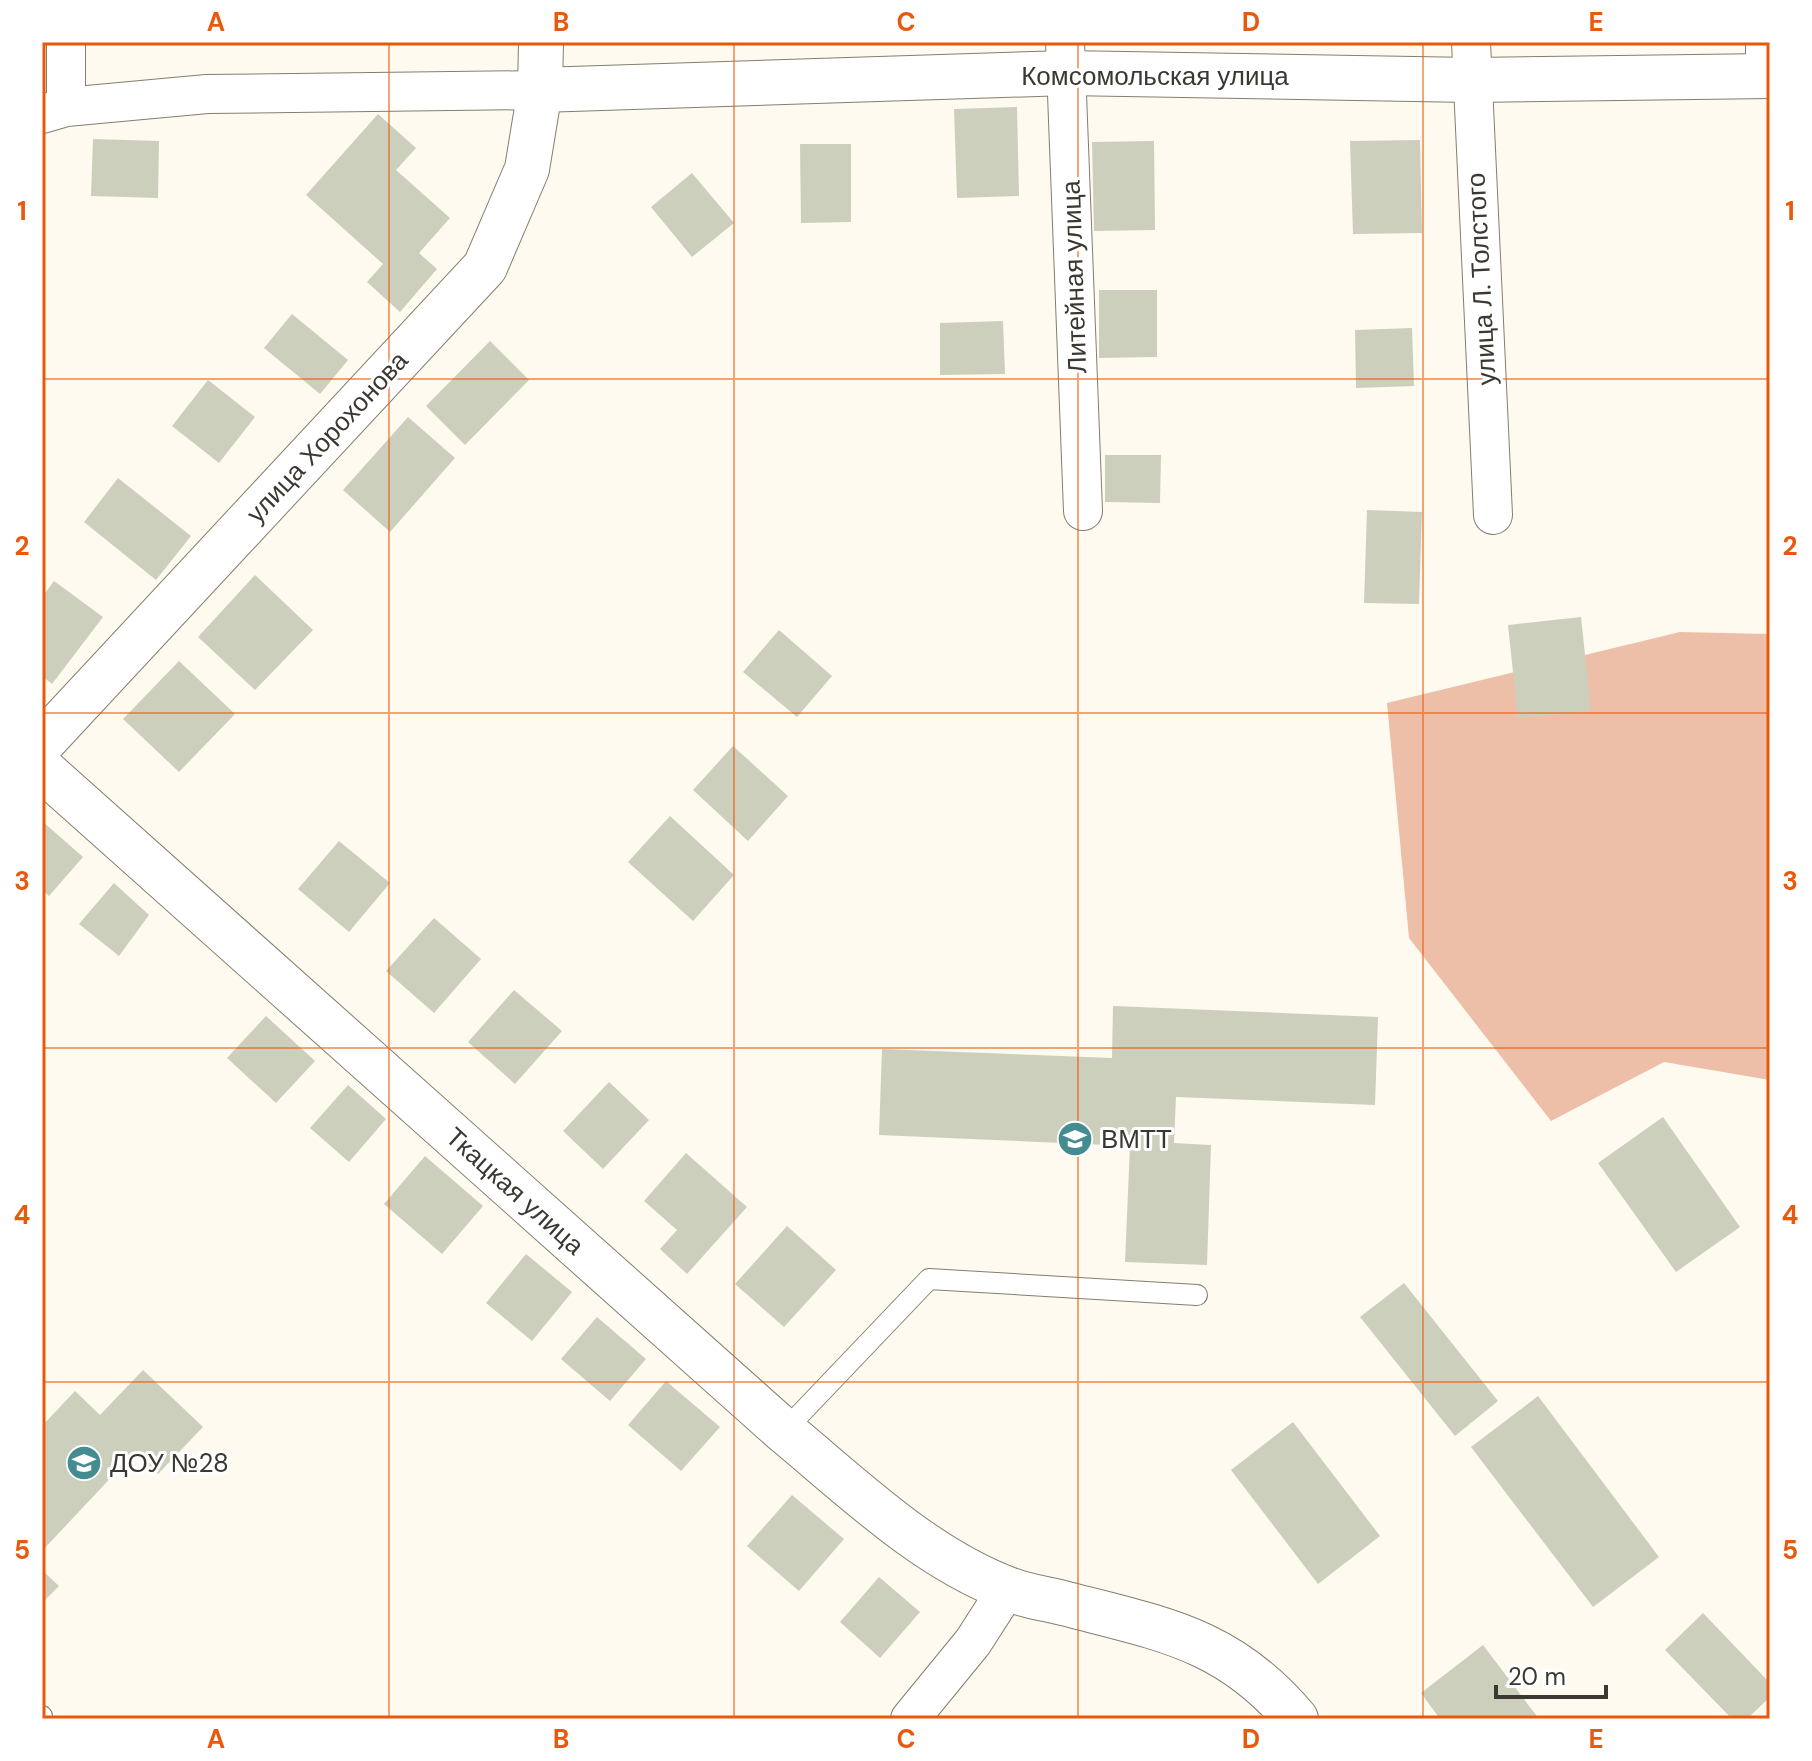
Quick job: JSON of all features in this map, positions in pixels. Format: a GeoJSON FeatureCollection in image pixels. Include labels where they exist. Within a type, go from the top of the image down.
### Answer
{"type":"FeatureCollection","features":[{"type":"Feature","properties":{"kind":"street"},"geometry":{"type":"LineString","coordinates":[[66,42],[54,111],[207,94],[540,90]]}},
{"type":"Feature","properties":{"kind":"street","name":"улица Хорохонова"},"geometry":{"type":"LineString","coordinates":[[42,743],[485,267],[527,169],[540,90],[541,42]]}},
{"type":"Feature","properties":{"kind":"street","name":"Комсомольская улица"},"geometry":{"type":"LineString","coordinates":[[540,90],[1065,58],[1767,64]]}},
{"type":"Feature","properties":{"kind":"street","name":"Литейная улица"},"geometry":{"type":"LineString","coordinates":[[1065,58],[1083,511]]}},
{"type":"Feature","properties":{"kind":"street","name":"улица Л. Толстого"},"geometry":{"type":"LineString","coordinates":[[1471,61],[1493,515]]}},
{"type":"Feature","properties":{"kind":"street","name":"Ткацкая улица"},"geometry":{"type":"LineString","coordinates":[[42,769],[784,1431],[890,1518],[955,1562],[1007,1589],[1176,1632],[1233,1658],[1275,1695],[1296,1719]]}},
{"type":"Feature","properties":{"kind":"street"},"geometry":{"type":"LineString","coordinates":[[910,1719],[973,1642],[1007,1589]]}},
{"type":"Feature","properties":{"kind":"lane"},"geometry":{"type":"LineString","coordinates":[[784,1431],[929,1279],[1197,1295]]}},
{"type":"Feature","properties":{"kind":"shaded area"},"geometry":{"type":"Polygon","coordinates":[[[1680,632],[1770,634],[1770,1080],[1664,1062],[1551,1121],[1409,938],[1387,703],[1680,632]]]}},
{"type":"Feature","properties":{"kind":"building"},"geometry":{"type":"Polygon","coordinates":[[[1017,107],[1019,196],[957,198],[954,109],[1017,107]]]}},
{"type":"Feature","properties":{"kind":"building"},"geometry":{"type":"Polygon","coordinates":[[[378,114],[416,148],[396,170],[450,218],[419,253],[437,269],[400,312],[367,282],[383,264],[306,195],[378,114]]]}},
{"type":"Feature","properties":{"kind":"building"},"geometry":{"type":"Polygon","coordinates":[[[93,139],[159,141],[158,198],[91,196],[93,139]]]}},
{"type":"Feature","properties":{"kind":"building"},"geometry":{"type":"Polygon","coordinates":[[[1420,140],[1422,233],[1353,234],[1350,141],[1420,140]]]}},
{"type":"Feature","properties":{"kind":"building"},"geometry":{"type":"Polygon","coordinates":[[[1154,141],[1155,230],[1094,231],[1092,142],[1154,141]]]}},
{"type":"Feature","properties":{"kind":"building"},"geometry":{"type":"Polygon","coordinates":[[[800,144],[851,144],[851,222],[801,223],[800,144]]]}},
{"type":"Feature","properties":{"kind":"building"},"geometry":{"type":"Polygon","coordinates":[[[692,173],[734,223],[692,257],[651,207],[692,173]]]}},
{"type":"Feature","properties":{"kind":"building"},"geometry":{"type":"Polygon","coordinates":[[[1099,290],[1157,290],[1157,357],[1099,358],[1099,290]]]}},
{"type":"Feature","properties":{"kind":"building"},"geometry":{"type":"Polygon","coordinates":[[[292,314],[348,360],[320,394],[264,348],[292,314]]]}},
{"type":"Feature","properties":{"kind":"building"},"geometry":{"type":"Polygon","coordinates":[[[1003,321],[1005,374],[940,375],[940,323],[1003,321]]]}},
{"type":"Feature","properties":{"kind":"building"},"geometry":{"type":"Polygon","coordinates":[[[1412,328],[1414,386],[1356,388],[1355,330],[1412,328]]]}},
{"type":"Feature","properties":{"kind":"building"},"geometry":{"type":"Polygon","coordinates":[[[490,341],[529,380],[465,445],[426,406],[490,341]]]}},
{"type":"Feature","properties":{"kind":"building"},"geometry":{"type":"Polygon","coordinates":[[[208,380],[255,417],[219,463],[172,426],[208,380]]]}},
{"type":"Feature","properties":{"kind":"building"},"geometry":{"type":"Polygon","coordinates":[[[408,417],[455,458],[390,532],[343,490],[408,417]]]}},
{"type":"Feature","properties":{"kind":"building"},"geometry":{"type":"Polygon","coordinates":[[[1105,455],[1161,455],[1160,503],[1105,502],[1105,455]]]}},
{"type":"Feature","properties":{"kind":"building"},"geometry":{"type":"Polygon","coordinates":[[[118,478],[191,536],[156,580],[84,522],[118,478]]]}},
{"type":"Feature","properties":{"kind":"building"},"geometry":{"type":"Polygon","coordinates":[[[1367,510],[1422,512],[1419,604],[1364,603],[1367,510]]]}},
{"type":"Feature","properties":{"kind":"building"},"geometry":{"type":"Polygon","coordinates":[[[255,575],[313,630],[255,690],[198,637],[255,575]]]}},
{"type":"Feature","properties":{"kind":"building"},"geometry":{"type":"Polygon","coordinates":[[[54,581],[103,617],[52,684],[42,676],[42,597],[54,581]]]}},
{"type":"Feature","properties":{"kind":"building"},"geometry":{"type":"Polygon","coordinates":[[[1581,617],[1591,711],[1518,719],[1508,625],[1581,617]]]}},
{"type":"Feature","properties":{"kind":"building"},"geometry":{"type":"Polygon","coordinates":[[[779,630],[832,676],[797,717],[743,672],[779,630]]]}},
{"type":"Feature","properties":{"kind":"building"},"geometry":{"type":"Polygon","coordinates":[[[179,661],[235,714],[179,772],[123,719],[179,661]]]}},
{"type":"Feature","properties":{"kind":"building"},"geometry":{"type":"Polygon","coordinates":[[[733,746],[788,796],[748,841],[693,790],[733,746]]]}},
{"type":"Feature","properties":{"kind":"building"},"geometry":{"type":"Polygon","coordinates":[[[670,816],[734,875],[693,921],[628,862],[670,816]]]}},
{"type":"Feature","properties":{"kind":"building"},"geometry":{"type":"Polygon","coordinates":[[[42,821],[83,857],[49,896],[42,890],[42,821]]]}},
{"type":"Feature","properties":{"kind":"building"},"geometry":{"type":"Polygon","coordinates":[[[339,841],[390,883],[349,932],[298,889],[339,841]]]}},
{"type":"Feature","properties":{"kind":"building"},"geometry":{"type":"Polygon","coordinates":[[[114,883],[149,915],[119,956],[79,924],[114,883]]]}},
{"type":"Feature","properties":{"kind":"building"},"geometry":{"type":"Polygon","coordinates":[[[434,918],[481,959],[434,1013],[386,971],[434,918]]]}},
{"type":"Feature","properties":{"kind":"building"},"geometry":{"type":"Polygon","coordinates":[[[514,990],[562,1031],[515,1084],[468,1042],[514,990]]]}},
{"type":"Feature","properties":{"kind":"building","name":"ВМТТ"},"geometry":{"type":"Polygon","coordinates":[[[1113,1006],[1378,1017],[1375,1105],[1176,1097],[1174,1143],[1211,1145],[1207,1265],[1125,1262],[1130,1146],[879,1135],[882,1049],[1112,1058],[1113,1006]]]}},
{"type":"Feature","properties":{"kind":"building"},"geometry":{"type":"Polygon","coordinates":[[[266,1016],[315,1061],[276,1103],[227,1058],[266,1016]]]}},
{"type":"Feature","properties":{"kind":"building"},"geometry":{"type":"Polygon","coordinates":[[[609,1082],[649,1120],[603,1169],[563,1131],[609,1082]]]}},
{"type":"Feature","properties":{"kind":"building"},"geometry":{"type":"Polygon","coordinates":[[[348,1085],[386,1119],[349,1162],[310,1128],[348,1085]]]}},
{"type":"Feature","properties":{"kind":"building"},"geometry":{"type":"Polygon","coordinates":[[[1663,1117],[1740,1227],[1676,1272],[1598,1163],[1663,1117]]]}},
{"type":"Feature","properties":{"kind":"building"},"geometry":{"type":"Polygon","coordinates":[[[686,1153],[747,1207],[687,1274],[660,1249],[677,1230],[644,1201],[686,1153]]]}},
{"type":"Feature","properties":{"kind":"building"},"geometry":{"type":"Polygon","coordinates":[[[425,1156],[483,1206],[442,1254],[384,1204],[425,1156]]]}},
{"type":"Feature","properties":{"kind":"building"},"geometry":{"type":"Polygon","coordinates":[[[787,1226],[836,1270],[784,1327],[735,1284],[787,1226]]]}},
{"type":"Feature","properties":{"kind":"building"},"geometry":{"type":"Polygon","coordinates":[[[526,1254],[572,1292],[532,1341],[486,1303],[526,1254]]]}},
{"type":"Feature","properties":{"kind":"building"},"geometry":{"type":"Polygon","coordinates":[[[1404,1283],[1498,1401],[1455,1436],[1360,1317],[1404,1283]]]}},
{"type":"Feature","properties":{"kind":"building"},"geometry":{"type":"Polygon","coordinates":[[[597,1317],[646,1359],[610,1401],[561,1359],[597,1317]]]}},
{"type":"Feature","properties":{"kind":"building","name":"ДОУ №28"},"geometry":{"type":"Polygon","coordinates":[[[143,1370],[203,1427],[158,1474],[135,1452],[42,1551],[42,1426],[75,1391],[100,1415],[143,1370]]]}},
{"type":"Feature","properties":{"kind":"building"},"geometry":{"type":"Polygon","coordinates":[[[666,1381],[720,1427],[681,1471],[628,1425],[666,1381]]]}},
{"type":"Feature","properties":{"kind":"building"},"geometry":{"type":"Polygon","coordinates":[[[1538,1396],[1659,1557],[1593,1607],[1471,1447],[1538,1396]]]}},
{"type":"Feature","properties":{"kind":"building"},"geometry":{"type":"Polygon","coordinates":[[[1293,1422],[1380,1536],[1318,1584],[1231,1470],[1293,1422]]]}},
{"type":"Feature","properties":{"kind":"building"},"geometry":{"type":"Polygon","coordinates":[[[792,1495],[844,1539],[799,1591],[747,1546],[792,1495]]]}},
{"type":"Feature","properties":{"kind":"building"},"geometry":{"type":"Polygon","coordinates":[[[42,1570],[59,1586],[42,1603],[42,1570]]]}},
{"type":"Feature","properties":{"kind":"building"},"geometry":{"type":"Polygon","coordinates":[[[879,1577],[920,1612],[880,1658],[840,1622],[879,1577]]]}},
{"type":"Feature","properties":{"kind":"building"},"geometry":{"type":"Polygon","coordinates":[[[1703,1613],[1770,1683],[1770,1697],[1747,1719],[1732,1719],[1665,1650],[1703,1613]]]}},
{"type":"Feature","properties":{"kind":"building"},"geometry":{"type":"Polygon","coordinates":[[[1483,1645],[1539,1719],[1440,1719],[1421,1693],[1483,1645]]]}},
{"type":"Feature","properties":{"kind":"place","name":"ВМТТ"},"geometry":{"type":"Point","coordinates":[1075,1139]}},
{"type":"Feature","properties":{"kind":"place","name":"ДОУ №28"},"geometry":{"type":"Point","coordinates":[84,1463]}}]}
